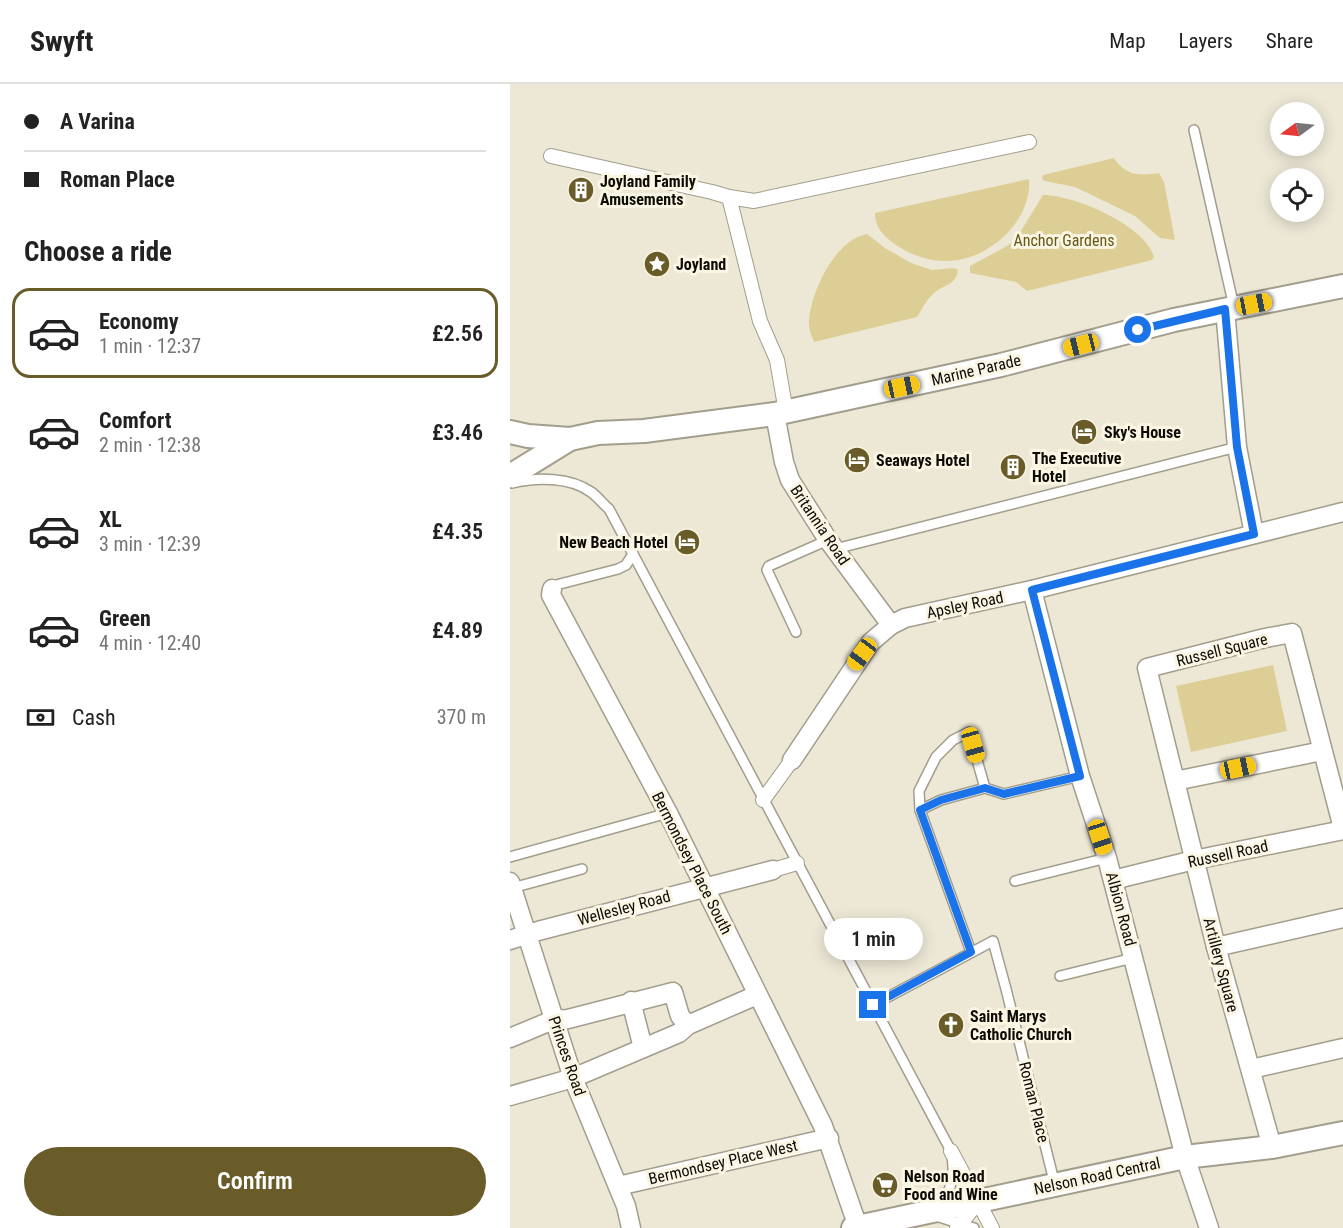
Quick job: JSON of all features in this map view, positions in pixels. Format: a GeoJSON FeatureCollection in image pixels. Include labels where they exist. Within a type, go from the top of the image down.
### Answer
{"type":"FeatureCollection","features":[{"type":"Feature","properties":{"kind":"street"},"geometry":{"type":"LineString","coordinates":[[551,156],[712,192],[729,198],[754,201],[1029,142]]}},
{"type":"Feature","properties":{"kind":"street"},"geometry":{"type":"LineString","coordinates":[[729,198],[760,321],[777,360],[781,413]]}},
{"type":"Feature","properties":{"kind":"street","name":"Marine Parade"},"geometry":{"type":"LineString","coordinates":[[510,432],[528,436],[570,439],[781,413],[1001,365],[1174,320],[1343,286]]}},
{"type":"Feature","properties":{"kind":"street"},"geometry":{"type":"LineString","coordinates":[[1230,308],[1237,447],[1254,534]]}},
{"type":"Feature","properties":{"kind":"street","name":"Britannia Road"},"geometry":{"type":"LineString","coordinates":[[781,413],[784,462],[790,480],[832,544],[891,625]]}},
{"type":"Feature","properties":{"kind":"street","name":"Marine Parade"},"geometry":{"type":"LineString","coordinates":[[510,476],[570,439]]}},
{"type":"Feature","properties":{"kind":"street","name":"Apsley Road"},"geometry":{"type":"LineString","coordinates":[[792,760],[871,642],[891,625],[906,618],[1032,590],[1343,512]]}},
{"type":"Feature","properties":{"kind":"street","name":"Bermondsey Place South"},"geometry":{"type":"LineString","coordinates":[[552,589],[551,595],[668,813],[829,1138],[855,1228]]}},
{"type":"Feature","properties":{"kind":"street","name":"Albion Road"},"geometry":{"type":"LineString","coordinates":[[1032,590],[1080,776],[1113,880],[1185,1157],[1209,1228]]}},
{"type":"Feature","properties":{"kind":"street","name":"Russell Square"},"geometry":{"type":"LineString","coordinates":[[1194,860],[1147,668],[1264,638],[1292,633],[1343,829]]}},
{"type":"Feature","properties":{"kind":"street"},"geometry":{"type":"LineString","coordinates":[[1175,781],[1322,751]]}},
{"type":"Feature","properties":{"kind":"street"},"geometry":{"type":"LineString","coordinates":[[763,800],[792,760]]}},
{"type":"Feature","properties":{"kind":"street","name":"Russell Road"},"geometry":{"type":"LineString","coordinates":[[1113,880],[1194,860],[1343,829]]}},
{"type":"Feature","properties":{"kind":"street","name":"Artillery Square"},"geometry":{"type":"LineString","coordinates":[[1194,860],[1272,1147]]}},
{"type":"Feature","properties":{"kind":"street"},"geometry":{"type":"LineString","coordinates":[[773,870],[797,863]]}},
{"type":"Feature","properties":{"kind":"street","name":"Wellesley Road"},"geometry":{"type":"LineString","coordinates":[[518,937],[773,870]]}},
{"type":"Feature","properties":{"kind":"street","name":"Princes Road"},"geometry":{"type":"LineString","coordinates":[[511,885],[518,937],[538,966],[573,1078],[618,1186],[632,1228]]}},
{"type":"Feature","properties":{"kind":"street"},"geometry":{"type":"LineString","coordinates":[[1216,946],[1343,918]]}},
{"type":"Feature","properties":{"kind":"street"},"geometry":{"type":"LineString","coordinates":[[510,1038],[553,1020],[568,1019],[673,992],[680,1016],[688,1025]]}},
{"type":"Feature","properties":{"kind":"street"},"geometry":{"type":"LineString","coordinates":[[510,1096],[573,1078],[679,1033],[688,1025],[757,995]]}},
{"type":"Feature","properties":{"kind":"street"},"geometry":{"type":"LineString","coordinates":[[631,1001],[643,1048]]}},
{"type":"Feature","properties":{"kind":"street"},"geometry":{"type":"LineString","coordinates":[[1251,1070],[1343,1048]]}},
{"type":"Feature","properties":{"kind":"street","name":"Nelson Road Central"},"geometry":{"type":"LineString","coordinates":[[855,1228],[1185,1157],[1272,1147],[1343,1133]]}},
{"type":"Feature","properties":{"kind":"street","name":"Bermondsey Place West"},"geometry":{"type":"LineString","coordinates":[[618,1186],[829,1138]]}},
{"type":"Feature","properties":{"kind":"street"},"geometry":{"type":"LineString","coordinates":[[951,1151],[992,1228]]}},
{"type":"Feature","properties":{"kind":"street"},"geometry":{"type":"LineString","coordinates":[[958,1225],[979,1201]]}},
{"type":"Feature","properties":{"kind":"lane"},"geometry":{"type":"LineString","coordinates":[[1194,130],[1230,308]]}},
{"type":"Feature","properties":{"kind":"lane"},"geometry":{"type":"LineString","coordinates":[[796,632],[767,570],[769,566],[832,544],[1237,447]]}},
{"type":"Feature","properties":{"kind":"lane"},"geometry":{"type":"LineString","coordinates":[[510,483],[531,480],[572,483],[591,492],[609,509],[951,1151],[954,1167],[952,1182],[944,1200],[925,1213]]}},
{"type":"Feature","properties":{"kind":"lane","name":"Bermondsey Place South"},"geometry":{"type":"LineString","coordinates":[[552,589],[556,585],[618,569],[626,565],[633,554]]}},
{"type":"Feature","properties":{"kind":"lane"},"geometry":{"type":"LineString","coordinates":[[971,952],[920,810],[919,791],[936,757],[953,740],[969,732],[985,788]]}},
{"type":"Feature","properties":{"kind":"lane"},"geometry":{"type":"LineString","coordinates":[[920,810],[941,800],[985,788],[1004,794],[1080,776]]}},
{"type":"Feature","properties":{"kind":"lane"},"geometry":{"type":"LineString","coordinates":[[510,857],[668,813]]}},
{"type":"Feature","properties":{"kind":"lane"},"geometry":{"type":"LineString","coordinates":[[1015,881],[1107,858]]}},
{"type":"Feature","properties":{"kind":"lane"},"geometry":{"type":"LineString","coordinates":[[511,885],[582,869]]}},
{"type":"Feature","properties":{"kind":"lane","name":"Roman Place"},"geometry":{"type":"LineString","coordinates":[[873,1005],[993,941],[1055,1185]]}},
{"type":"Feature","properties":{"kind":"lane"},"geometry":{"type":"LineString","coordinates":[[1060,976],[1133,958]]}},
{"type":"Feature","properties":{"kind":"lane"},"geometry":{"type":"LineString","coordinates":[[925,1213],[958,1225],[974,1228]]}},
{"type":"Feature","properties":{"kind":"green space"},"geometry":{"type":"Polygon","coordinates":[[[1114,158],[1123,168],[1134,173],[1159,173],[1164,182],[1175,240],[1160,238],[1135,216],[1075,187],[1042,179],[1043,175],[1114,158]]]}},
{"type":"Feature","properties":{"kind":"green space","name":"Anchor Gardens"},"geometry":{"type":"Polygon","coordinates":[[[1029,179],[1025,206],[1010,230],[988,248],[963,259],[945,261],[917,256],[893,243],[880,230],[876,222],[875,213],[1029,179]]]}},
{"type":"Feature","properties":{"kind":"green space","name":"Anchor Gardens"},"geometry":{"type":"Polygon","coordinates":[[[1043,195],[1072,200],[1107,214],[1137,234],[1148,245],[1154,257],[1152,260],[1027,291],[1016,282],[970,273],[970,266],[1016,239],[1043,195]]]}},
{"type":"Feature","properties":{"kind":"green space"},"geometry":{"type":"Polygon","coordinates":[[[867,234],[911,263],[932,270],[954,268],[958,270],[957,275],[952,282],[931,295],[917,317],[814,342],[809,328],[809,319],[820,281],[835,256],[845,246],[855,238],[867,234]]]}},
{"type":"Feature","properties":{"kind":"green space"},"geometry":{"type":"Polygon","coordinates":[[[1273,665],[1287,731],[1191,752],[1176,686],[1273,665]]]}},
{"type":"Feature","properties":{"kind":"place","name":"Joyland Family Amusements"},"geometry":{"type":"Point","coordinates":[581,190]}},
{"type":"Feature","properties":{"kind":"place","name":"Joyland"},"geometry":{"type":"Point","coordinates":[657,264]}},
{"type":"Feature","properties":{"kind":"place","name":"Sky's House"},"geometry":{"type":"Point","coordinates":[1084,432]}},
{"type":"Feature","properties":{"kind":"place","name":"Seaways Hotel"},"geometry":{"type":"Point","coordinates":[857,460]}},
{"type":"Feature","properties":{"kind":"place","name":"The Executive Hotel"},"geometry":{"type":"Point","coordinates":[1013,467]}},
{"type":"Feature","properties":{"kind":"place","name":"New Beach Hotel"},"geometry":{"type":"Point","coordinates":[687,542]}},
{"type":"Feature","properties":{"kind":"place","name":"Saint Marys Catholic Church"},"geometry":{"type":"Point","coordinates":[951,1025]}},
{"type":"Feature","properties":{"kind":"place","name":"Nelson Road Food and Wine"},"geometry":{"type":"Point","coordinates":[885,1185]}},
{"type":"Feature","properties":{"kind":"route"},"geometry":{"type":"LineString","coordinates":[[873,1005],[971,952],[920,810],[941,800],[985,788],[1004,794],[1080,776],[1032,590],[1254,534],[1237,447],[1225,309],[1138,330]]}}]}
